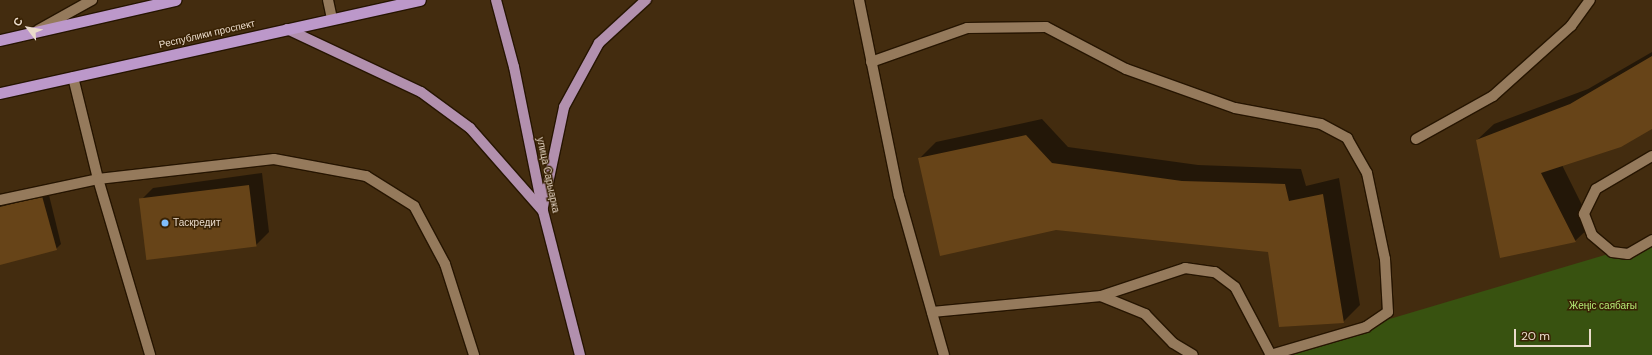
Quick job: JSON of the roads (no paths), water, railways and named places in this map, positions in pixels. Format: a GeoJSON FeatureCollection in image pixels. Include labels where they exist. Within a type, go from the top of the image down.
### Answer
{"type":"FeatureCollection","features":[{"type":"Feature","properties":{"kind":"highway"},"geometry":{"type":"LineString","coordinates":[[0,40],[175,0]]}},
{"type":"Feature","properties":{"kind":"highway","name":"Республики проспект"},"geometry":{"type":"LineString","coordinates":[[0,93],[420,0]]}},
{"type":"Feature","properties":{"kind":"main road","name":"улица Сарыарка"},"geometry":{"type":"LineString","coordinates":[[496,0],[542,211],[580,355]]}},
{"type":"Feature","properties":{"kind":"main road"},"geometry":{"type":"LineString","coordinates":[[542,211],[564,107],[599,43],[646,0]]}},
{"type":"Feature","properties":{"kind":"main road"},"geometry":{"type":"LineString","coordinates":[[287,29],[421,92],[470,128],[542,211]]}},
{"type":"Feature","properties":{"kind":"street"},"geometry":{"type":"LineString","coordinates":[[33,32],[92,0]]}},
{"type":"Feature","properties":{"kind":"street"},"geometry":{"type":"LineString","coordinates":[[328,0],[332,19]]}},
{"type":"Feature","properties":{"kind":"street"},"geometry":{"type":"LineString","coordinates":[[859,0],[870,62],[899,196],[944,355]]}},
{"type":"Feature","properties":{"kind":"street"},"geometry":{"type":"LineString","coordinates":[[1416,139],[1493,96],[1571,26],[1590,0]]}},
{"type":"Feature","properties":{"kind":"street"},"geometry":{"type":"LineString","coordinates":[[870,62],[967,28],[1046,28],[1126,70],[1235,108],[1321,124],[1347,138],[1367,173],[1385,259],[1388,312],[1366,327],[1270,355],[1235,287],[1215,272],[1186,268],[1101,296],[932,312]]}},
{"type":"Feature","properties":{"kind":"street"},"geometry":{"type":"LineString","coordinates":[[73,77],[98,179],[150,355]]}},
{"type":"Feature","properties":{"kind":"street"},"geometry":{"type":"LineString","coordinates":[[1652,156],[1596,189],[1584,214],[1592,234],[1612,252],[1628,254],[1652,240]]}},
{"type":"Feature","properties":{"kind":"street"},"geometry":{"type":"LineString","coordinates":[[0,200],[98,179],[274,159],[366,176],[414,206],[445,264],[474,355]]}},
{"type":"Feature","properties":{"kind":"street"},"geometry":{"type":"LineString","coordinates":[[1101,296],[1145,314],[1173,343],[1193,355]]}},
{"type":"Feature","properties":{"kind":"place","name":"Таскредит"},"geometry":{"type":"Point","coordinates":[165,223]}},
{"type":"Feature","properties":{"kind":"park label","name":"Жеңіс саябағы"},"geometry":{"type":"Point","coordinates":[1603,306]}}]}
